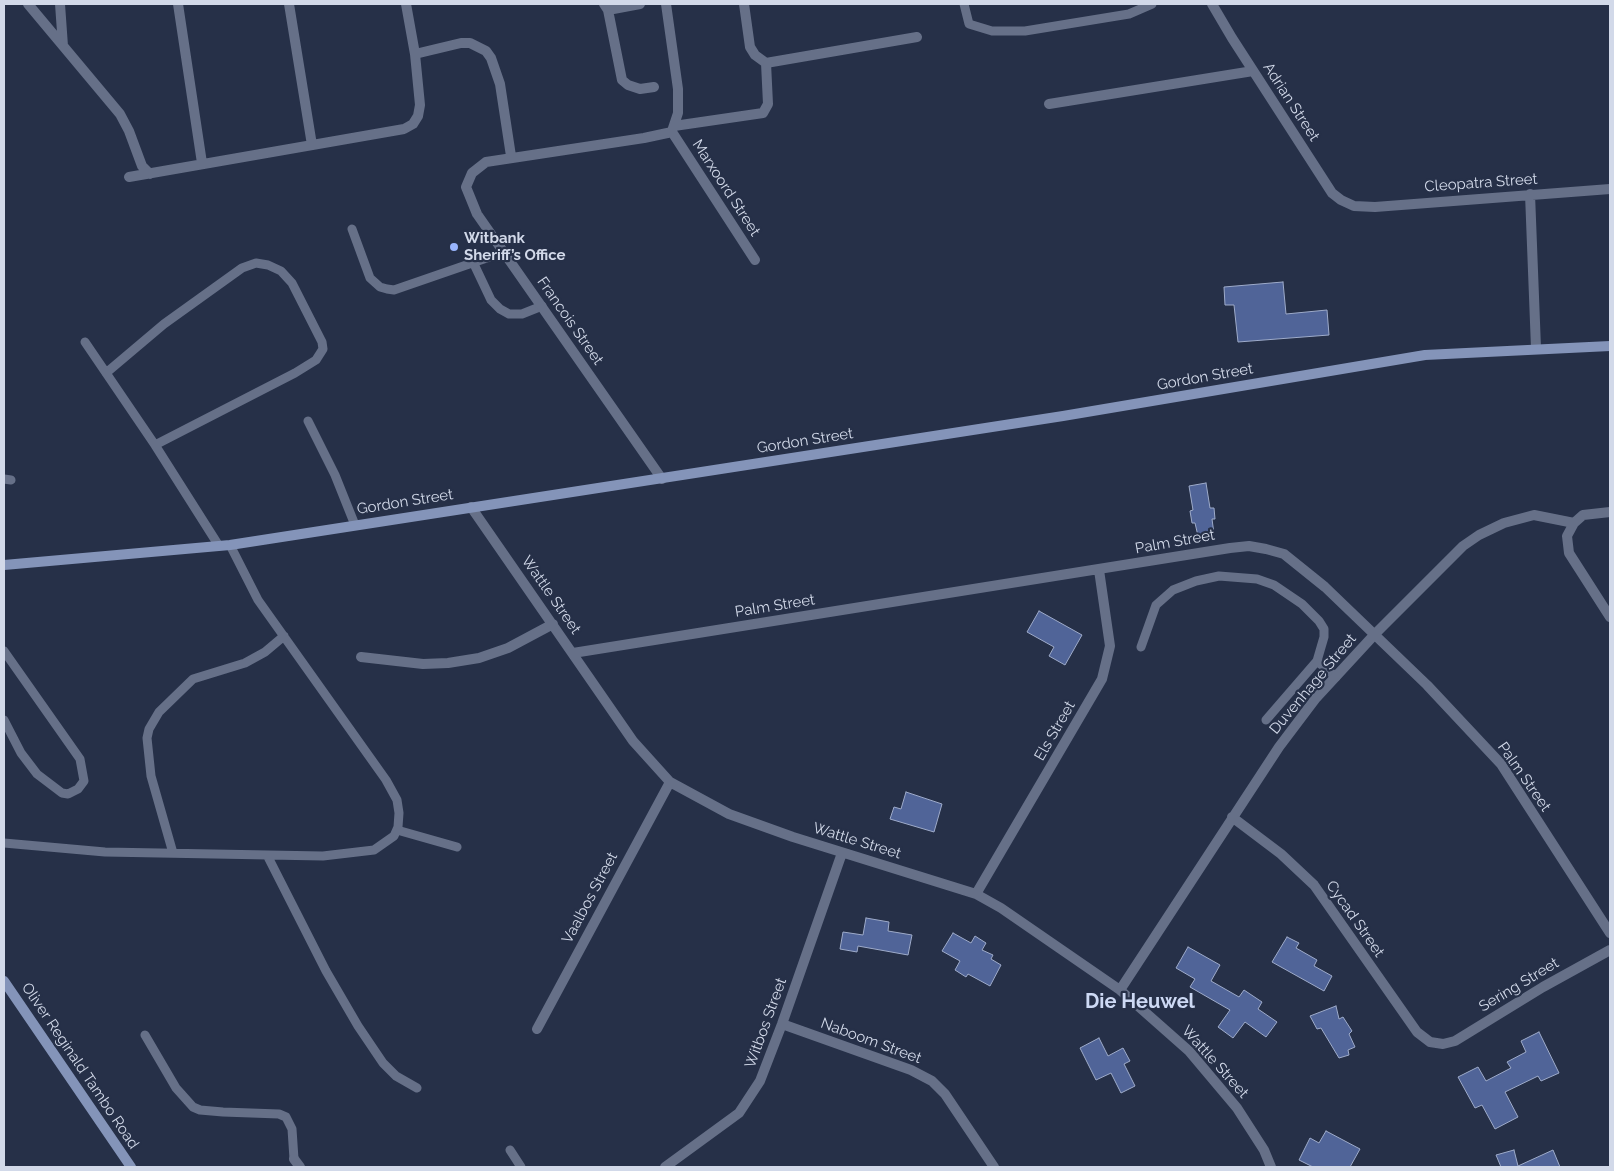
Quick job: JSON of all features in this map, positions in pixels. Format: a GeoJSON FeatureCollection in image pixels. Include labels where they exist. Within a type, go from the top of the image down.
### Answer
{"type":"FeatureCollection","features":[{"type":"Feature","properties":{"kind":"street"},"geometry":{"type":"LineString","coordinates":[[28,4],[120,114],[129,131],[142,166],[150,174]]}},
{"type":"Feature","properties":{"kind":"street"},"geometry":{"type":"LineString","coordinates":[[60,4],[63,46]]}},
{"type":"Feature","properties":{"kind":"street"},"geometry":{"type":"LineString","coordinates":[[178,4],[202,164]]}},
{"type":"Feature","properties":{"kind":"street"},"geometry":{"type":"LineString","coordinates":[[289,4],[312,145]]}},
{"type":"Feature","properties":{"kind":"street"},"geometry":{"type":"LineString","coordinates":[[129,177],[404,130],[413,124],[418,116],[420,105],[415,54],[406,4]]}},
{"type":"Feature","properties":{"kind":"street"},"geometry":{"type":"LineString","coordinates":[[640,4],[606,7],[622,80],[628,85],[640,89],[654,87]]}},
{"type":"Feature","properties":{"kind":"street"},"geometry":{"type":"LineString","coordinates":[[666,4],[678,88],[678,113],[673,128]]}},
{"type":"Feature","properties":{"kind":"street"},"geometry":{"type":"LineString","coordinates":[[744,4],[750,47],[755,55],[766,63],[917,37]]}},
{"type":"Feature","properties":{"kind":"street","name":"Adrian Street"},"geometry":{"type":"LineString","coordinates":[[1212,4],[1332,193],[1354,206]]}},
{"type":"Feature","properties":{"kind":"street"},"geometry":{"type":"LineString","coordinates":[[415,54],[461,43],[470,43],[486,51],[500,84],[511,156]]}},
{"type":"Feature","properties":{"kind":"street","name":"Francois Street"},"geometry":{"type":"LineString","coordinates":[[662,479],[477,214],[466,187],[467,180],[477,168],[486,162],[511,156],[644,138],[673,128],[763,114],[768,104],[766,63]]}},
{"type":"Feature","properties":{"kind":"street"},"geometry":{"type":"LineString","coordinates":[[1049,104],[1253,71]]}},
{"type":"Feature","properties":{"kind":"street","name":"Marxoord Street"},"geometry":{"type":"LineString","coordinates":[[673,128],[755,260]]}},
{"type":"Feature","properties":{"kind":"street","name":"Cleopatra Street"},"geometry":{"type":"LineString","coordinates":[[1354,206],[1610,190]]}},
{"type":"Feature","properties":{"kind":"street"},"geometry":{"type":"LineString","coordinates":[[1530,194],[1536,348]]}},
{"type":"Feature","properties":{"kind":"street","name":"Gordon Street"},"geometry":{"type":"LineString","coordinates":[[4,565],[230,545],[1053,417],[1425,355],[1536,348],[1610,346]]}},
{"type":"Feature","properties":{"kind":"street","name":"Wattle Street"},"geometry":{"type":"LineString","coordinates":[[471,507],[633,741],[670,782],[729,814],[842,853],[976,894],[1120,990],[1189,1050],[1237,1108],[1264,1150],[1271,1167]]}},
{"type":"Feature","properties":{"kind":"street"},"geometry":{"type":"LineString","coordinates":[[1610,512],[1583,515],[1574,523],[1567,536],[1569,553],[1610,617]]}},
{"type":"Feature","properties":{"kind":"street","name":"Duvenhage Street"},"geometry":{"type":"LineString","coordinates":[[1120,990],[1279,747],[1316,698],[1375,634],[1463,546],[1479,535],[1504,523],[1534,515],[1574,523]]}},
{"type":"Feature","properties":{"kind":"street","name":"Palm Street"},"geometry":{"type":"LineString","coordinates":[[573,653],[1230,548],[1250,546],[1266,548],[1284,554],[1325,587],[1426,685],[1501,764],[1610,933]]}},
{"type":"Feature","properties":{"kind":"street","name":"Els Street"},"geometry":{"type":"LineString","coordinates":[[976,894],[1102,679],[1110,646],[1099,570]]}},
{"type":"Feature","properties":{"kind":"street"},"geometry":{"type":"LineString","coordinates":[[361,658],[423,664],[471,659],[508,648],[553,624]]}},
{"type":"Feature","properties":{"kind":"street","name":"Vaalbos Street"},"geometry":{"type":"LineString","coordinates":[[537,1029],[670,782]]}},
{"type":"Feature","properties":{"kind":"street","name":"Cycad Street"},"geometry":{"type":"LineString","coordinates":[[1232,817],[1281,854],[1314,885],[1417,1032],[1430,1042],[1443,1044]]}},
{"type":"Feature","properties":{"kind":"street","name":"Witbos Street"},"geometry":{"type":"LineString","coordinates":[[665,1167],[731,1120],[747,1104],[760,1081],[842,853]]}},
{"type":"Feature","properties":{"kind":"street","name":"Sering Street"},"geometry":{"type":"LineString","coordinates":[[1443,1044],[1455,1041],[1543,987],[1610,950]]}},
{"type":"Feature","properties":{"kind":"street","name":"Oliver Reginald Tambo Road"},"geometry":{"type":"LineString","coordinates":[[4,981],[131,1167]]}},
{"type":"Feature","properties":{"kind":"street","name":"Naboom Street"},"geometry":{"type":"LineString","coordinates":[[782,1024],[911,1070],[932,1081],[945,1094],[994,1167]]}},
{"type":"Feature","properties":{"kind":"lane"},"geometry":{"type":"LineString","coordinates":[[964,4],[969,24],[992,31],[1025,31],[1129,14],[1152,4]]}},
{"type":"Feature","properties":{"kind":"lane"},"geometry":{"type":"LineString","coordinates":[[352,229],[370,278],[380,288],[394,290],[504,252]]}},
{"type":"Feature","properties":{"kind":"lane"},"geometry":{"type":"LineString","coordinates":[[473,262],[491,300],[500,309],[509,314],[522,314],[542,306]]}},
{"type":"Feature","properties":{"kind":"lane"},"geometry":{"type":"LineString","coordinates":[[106,373],[164,324],[242,268],[256,263],[268,265],[281,271],[292,283],[322,342],[323,348],[316,360],[295,373],[156,445]]}},
{"type":"Feature","properties":{"kind":"lane"},"geometry":{"type":"LineString","coordinates":[[84,342],[156,445],[219,546]]}},
{"type":"Feature","properties":{"kind":"lane"},"geometry":{"type":"LineString","coordinates":[[308,421],[335,475],[355,525]]}},
{"type":"Feature","properties":{"kind":"lane"},"geometry":{"type":"LineString","coordinates":[[4,843],[105,852],[323,856],[374,850],[387,843],[394,836],[397,830],[399,813],[397,800],[386,780],[258,600],[230,545]]}},
{"type":"Feature","properties":{"kind":"lane"},"geometry":{"type":"LineString","coordinates":[[1142,647],[1156,605],[1165,595],[1196,581],[1219,576],[1257,578],[1274,585],[1302,604],[1324,629],[1324,636],[1317,661],[1266,720]]}},
{"type":"Feature","properties":{"kind":"lane"},"geometry":{"type":"LineString","coordinates":[[173,853],[151,776],[147,738],[149,729],[159,712],[193,679],[245,663],[265,652],[284,636]]}},
{"type":"Feature","properties":{"kind":"lane"},"geometry":{"type":"LineString","coordinates":[[4,651],[80,759],[84,781],[78,789],[68,794],[62,793],[37,774],[21,753],[4,720]]}},
{"type":"Feature","properties":{"kind":"lane"},"geometry":{"type":"LineString","coordinates":[[1317,661],[1336,677]]}},
{"type":"Feature","properties":{"kind":"lane"},"geometry":{"type":"LineString","coordinates":[[397,830],[457,847]]}},
{"type":"Feature","properties":{"kind":"lane"},"geometry":{"type":"LineString","coordinates":[[267,855],[326,971],[358,1026],[384,1063],[396,1076],[417,1088]]}},
{"type":"Feature","properties":{"kind":"lane"},"geometry":{"type":"LineString","coordinates":[[145,1035],[176,1088],[193,1107],[200,1110],[279,1114],[286,1117],[292,1129],[297,1163]]}},
{"type":"Feature","properties":{"kind":"lane"},"geometry":{"type":"LineString","coordinates":[[510,1150],[521,1167]]}},
{"type":"Feature","properties":{"kind":"building"},"geometry":{"type":"Polygon","coordinates":[[[1283,282],[1286,314],[1327,310],[1329,335],[1238,342],[1234,305],[1225,305],[1224,287],[1283,282]]]}},
{"type":"Feature","properties":{"kind":"building"},"geometry":{"type":"Polygon","coordinates":[[[1206,483],[1210,508],[1214,508],[1215,519],[1212,519],[1214,534],[1198,536],[1195,523],[1192,523],[1190,511],[1193,510],[1189,486],[1206,483]]]}},
{"type":"Feature","properties":{"kind":"building"},"geometry":{"type":"Polygon","coordinates":[[[1039,611],[1082,635],[1065,665],[1049,656],[1054,647],[1027,632],[1039,611]]]}},
{"type":"Feature","properties":{"kind":"building"},"geometry":{"type":"Polygon","coordinates":[[[906,792],[942,804],[934,832],[890,819],[894,807],[901,809],[906,792]]]}},
{"type":"Feature","properties":{"kind":"building"},"geometry":{"type":"Polygon","coordinates":[[[866,918],[889,922],[888,931],[912,935],[908,955],[858,946],[857,952],[840,949],[843,932],[863,935],[866,918]]]}},
{"type":"Feature","properties":{"kind":"building"},"geometry":{"type":"Polygon","coordinates":[[[953,933],[971,943],[975,936],[986,943],[982,950],[993,955],[991,959],[1001,965],[990,986],[968,974],[966,977],[955,970],[960,961],[942,951],[953,933]]]}},
{"type":"Feature","properties":{"kind":"building"},"geometry":{"type":"Polygon","coordinates":[[[1287,937],[1299,943],[1296,948],[1317,960],[1314,966],[1332,976],[1324,991],[1272,962],[1287,937]]]}},
{"type":"Feature","properties":{"kind":"building"},"geometry":{"type":"Polygon","coordinates":[[[1188,947],[1220,965],[1211,981],[1239,997],[1244,990],[1262,1002],[1258,1009],[1277,1022],[1266,1037],[1245,1022],[1233,1038],[1218,1027],[1230,1010],[1190,987],[1195,979],[1176,968],[1188,947]]]}},
{"type":"Feature","properties":{"kind":"building"},"geometry":{"type":"Polygon","coordinates":[[[1336,1006],[1339,1019],[1343,1017],[1352,1031],[1349,1034],[1355,1047],[1348,1050],[1349,1055],[1339,1058],[1321,1028],[1317,1029],[1310,1016],[1336,1006]]]}},
{"type":"Feature","properties":{"kind":"building"},"geometry":{"type":"Polygon","coordinates":[[[1539,1032],[1559,1073],[1541,1081],[1538,1076],[1505,1092],[1518,1117],[1495,1129],[1482,1105],[1475,1108],[1458,1077],[1478,1067],[1486,1081],[1511,1068],[1507,1062],[1526,1052],[1521,1041],[1539,1032]]]}},
{"type":"Feature","properties":{"kind":"building"},"geometry":{"type":"Polygon","coordinates":[[[1099,1038],[1108,1056],[1123,1048],[1130,1061],[1124,1064],[1135,1086],[1121,1093],[1111,1073],[1096,1080],[1080,1048],[1099,1038]]]}},
{"type":"Feature","properties":{"kind":"building"},"geometry":{"type":"Polygon","coordinates":[[[1326,1131],[1360,1149],[1350,1167],[1313,1167],[1299,1160],[1310,1138],[1319,1143],[1326,1131]]]}},
{"type":"Feature","properties":{"kind":"building"},"geometry":{"type":"Polygon","coordinates":[[[1514,1150],[1518,1166],[1553,1150],[1560,1167],[1501,1167],[1496,1155],[1514,1150]]]}},
{"type":"Feature","properties":{"kind":"place","name":"Witbank Sheriff’s Office"},"geometry":{"type":"Point","coordinates":[454,247]}},
{"type":"Feature","properties":{"kind":"district","name":"Die Heuwel"},"geometry":{"type":"Point","coordinates":[1140,1002]}}]}
